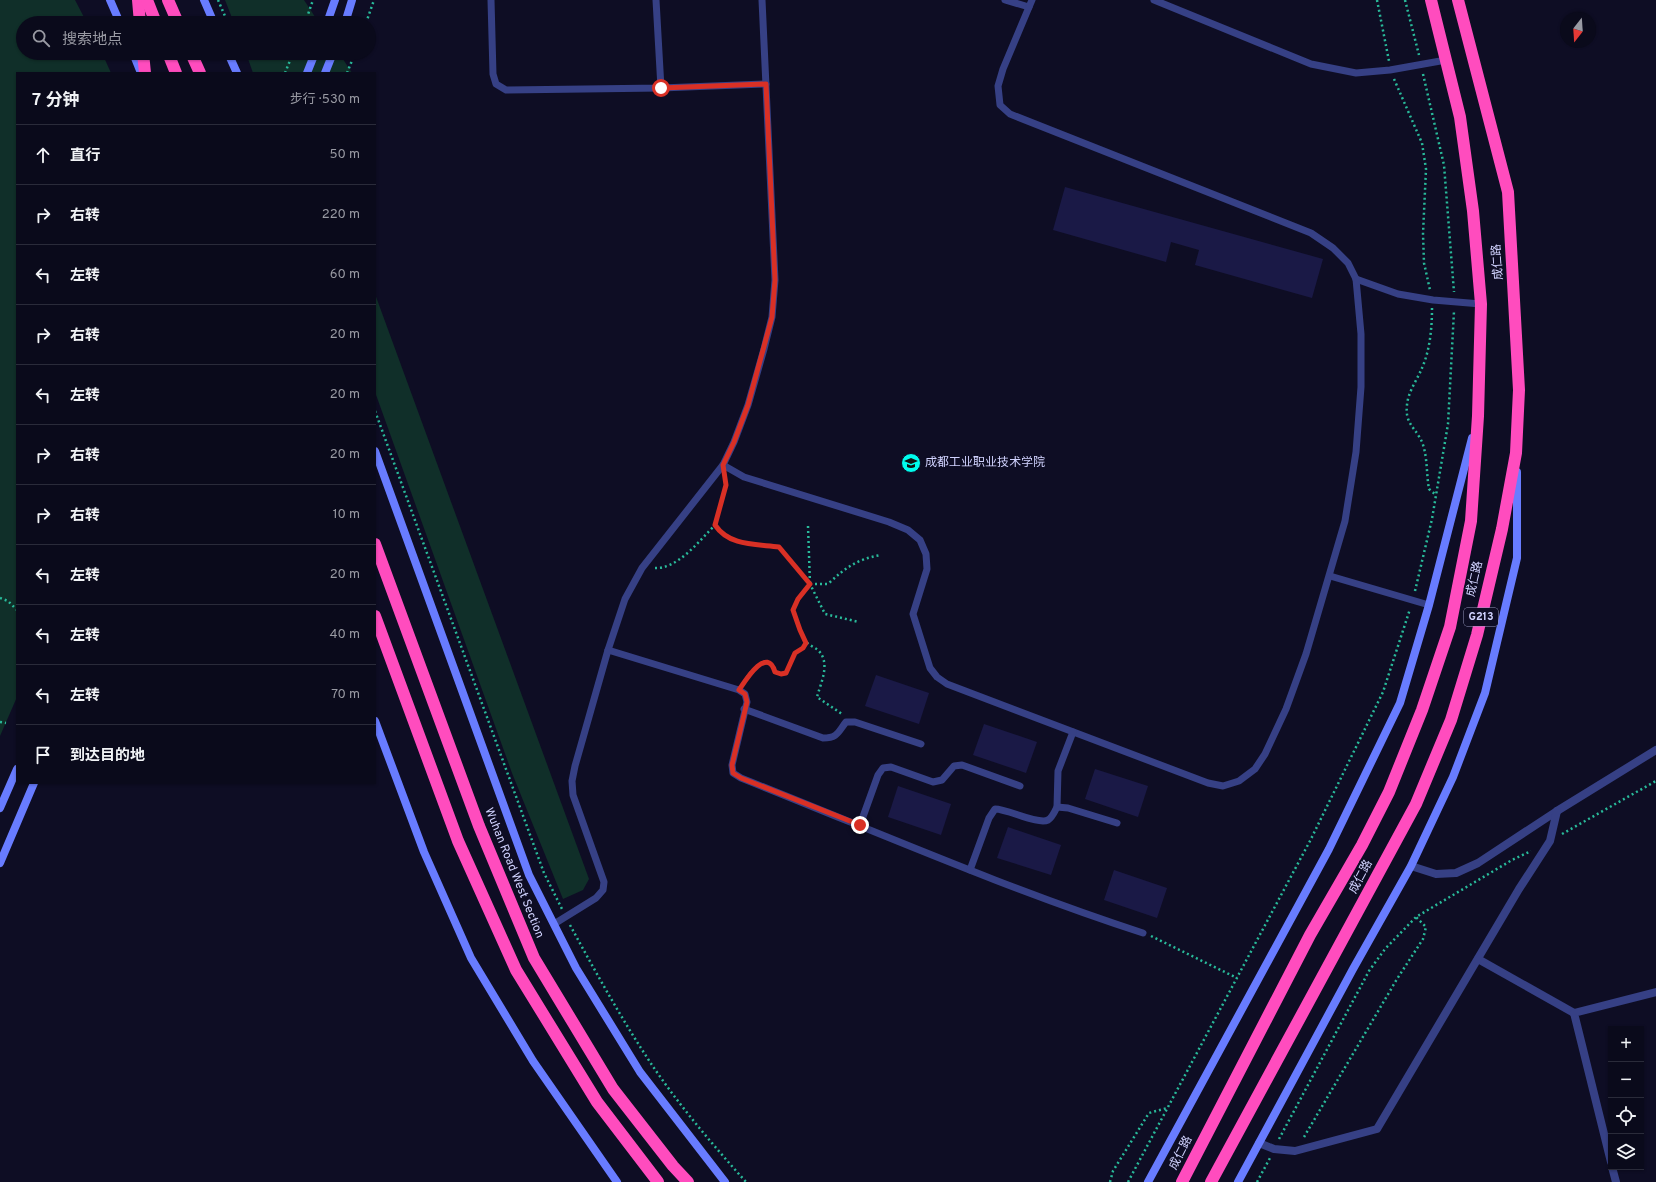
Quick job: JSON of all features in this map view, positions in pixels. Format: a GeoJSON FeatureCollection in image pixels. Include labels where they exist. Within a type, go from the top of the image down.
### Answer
{"type":"FeatureCollection","features":[{"type":"Feature","properties":{"kind":"highway"},"geometry":{"type":"LineString","coordinates":[[138,0],[139,16]]}},
{"type":"Feature","properties":{"kind":"highway"},"geometry":{"type":"LineString","coordinates":[[147,0],[153,16]]}},
{"type":"Feature","properties":{"kind":"highway"},"geometry":{"type":"LineString","coordinates":[[168,0],[175,16]]}},
{"type":"Feature","properties":{"kind":"highway","name":"成仁路"},"geometry":{"type":"LineString","coordinates":[[1182,1182],[1310,934],[1362,845],[1389,792],[1422,710],[1450,627],[1471,521],[1478,416],[1481,304],[1473,211],[1460,117],[1431,0]]}},
{"type":"Feature","properties":{"kind":"highway","name":"成仁路"},"geometry":{"type":"LineString","coordinates":[[1211,1182],[1408,818],[1424,783],[1451,720],[1477,635],[1502,530],[1516,453],[1519,390],[1508,192],[1458,0]]}},
{"type":"Feature","properties":{"kind":"highway"},"geometry":{"type":"LineString","coordinates":[[144,60],[145,72]]}},
{"type":"Feature","properties":{"kind":"highway"},"geometry":{"type":"LineString","coordinates":[[171,60],[176,72]]}},
{"type":"Feature","properties":{"kind":"highway"},"geometry":{"type":"LineString","coordinates":[[194,60],[200,72]]}},
{"type":"Feature","properties":{"kind":"highway","name":"Wuhan Road West Section"},"geometry":{"type":"LineString","coordinates":[[376,547],[479,826],[534,958],[612,1089],[673,1166],[688,1182]]}},
{"type":"Feature","properties":{"kind":"highway"},"geometry":{"type":"LineString","coordinates":[[376,619],[458,841],[516,970],[597,1102],[658,1182]]}},
{"type":"Feature","properties":{"kind":"main road"},"geometry":{"type":"LineString","coordinates":[[110,0],[117,16]]}},
{"type":"Feature","properties":{"kind":"main road"},"geometry":{"type":"LineString","coordinates":[[204,0],[211,16]]}},
{"type":"Feature","properties":{"kind":"main road"},"geometry":{"type":"LineString","coordinates":[[329,16],[335,0]]}},
{"type":"Feature","properties":{"kind":"main road"},"geometry":{"type":"LineString","coordinates":[[347,16],[352,0]]}},
{"type":"Feature","properties":{"kind":"main road"},"geometry":{"type":"LineString","coordinates":[[136,60],[141,72]]}},
{"type":"Feature","properties":{"kind":"main road"},"geometry":{"type":"LineString","coordinates":[[231,60],[237,72]]}},
{"type":"Feature","properties":{"kind":"main road"},"geometry":{"type":"LineString","coordinates":[[307,72],[312,60]]}},
{"type":"Feature","properties":{"kind":"main road"},"geometry":{"type":"LineString","coordinates":[[325,72],[330,60]]}},
{"type":"Feature","properties":{"kind":"main road"},"geometry":{"type":"LineString","coordinates":[[1148,1182],[1329,849],[1400,703],[1429,605],[1478,416]]}},
{"type":"Feature","properties":{"kind":"main road"},"geometry":{"type":"LineString","coordinates":[[1238,1182],[1412,866],[1453,777],[1485,693],[1517,558],[1516,453]]}},
{"type":"Feature","properties":{"kind":"main road"},"geometry":{"type":"LineString","coordinates":[[376,454],[529,875],[576,968],[640,1072],[725,1182]]}},
{"type":"Feature","properties":{"kind":"main road"},"geometry":{"type":"LineString","coordinates":[[376,724],[424,852],[471,958],[533,1061],[617,1182]]}},
{"type":"Feature","properties":{"kind":"main road"},"geometry":{"type":"LineString","coordinates":[[0,808],[16,771]]}},
{"type":"Feature","properties":{"kind":"main road"},"geometry":{"type":"LineString","coordinates":[[0,863],[34,784]]}},
{"type":"Feature","properties":{"kind":"street"},"geometry":{"type":"LineString","coordinates":[[1412,866],[1436,874],[1456,872],[1478,863],[1557,811],[1656,750]]}},
{"type":"Feature","properties":{"kind":"street"},"geometry":{"type":"LineString","coordinates":[[1259,1143],[1274,1149],[1295,1151],[1377,1129],[1519,889],[1550,841],[1557,811]]}},
{"type":"Feature","properties":{"kind":"street"},"geometry":{"type":"LineString","coordinates":[[1478,959],[1574,1013],[1656,992]]}},
{"type":"Feature","properties":{"kind":"street"},"geometry":{"type":"LineString","coordinates":[[1574,1013],[1608,1150]]}},
{"type":"Feature","properties":{"kind":"street"},"geometry":{"type":"LineString","coordinates":[[1613,1170],[1616,1182]]}},
{"type":"Feature","properties":{"kind":"lane"},"geometry":{"type":"LineString","coordinates":[[491,0],[493,74],[496,84],[506,90],[661,88],[766,84]]}},
{"type":"Feature","properties":{"kind":"lane"},"geometry":{"type":"LineString","coordinates":[[656,0],[661,88]]}},
{"type":"Feature","properties":{"kind":"lane"},"geometry":{"type":"LineString","coordinates":[[554,924],[596,898],[603,890],[604,882],[573,795],[572,781],[608,650],[626,599],[642,568],[723,465],[734,442],[748,405],[772,317],[775,280],[762,0]]}},
{"type":"Feature","properties":{"kind":"lane"},"geometry":{"type":"LineString","coordinates":[[723,465],[744,477],[889,522],[908,530],[920,540],[926,554],[927,569],[913,614],[930,668],[937,677],[956,688],[1208,784],[1223,786],[1239,781],[1254,769],[1265,754],[1286,709],[1306,654],[1345,521],[1356,452],[1361,387],[1361,342],[1356,279],[1348,263],[1333,248],[1311,233],[1010,114],[1000,105],[998,86],[1003,69],[1030,3],[1005,0]]}},
{"type":"Feature","properties":{"kind":"lane"},"geometry":{"type":"LineString","coordinates":[[1154,0],[1311,64],[1356,72],[1390,70],[1446,60]]}},
{"type":"Feature","properties":{"kind":"lane"},"geometry":{"type":"LineString","coordinates":[[1356,279],[1398,294],[1433,300],[1481,304]]}},
{"type":"Feature","properties":{"kind":"lane"},"geometry":{"type":"LineString","coordinates":[[1330,576],[1429,605]]}},
{"type":"Feature","properties":{"kind":"lane"},"geometry":{"type":"LineString","coordinates":[[608,650],[739,690],[745,694],[747,702],[744,709],[732,765],[733,773],[741,778],[1083,914],[1143,933]]}},
{"type":"Feature","properties":{"kind":"lane"},"geometry":{"type":"LineString","coordinates":[[744,709],[823,738],[832,738],[838,734],[846,722],[854,722],[920,744]]}},
{"type":"Feature","properties":{"kind":"lane"},"geometry":{"type":"LineString","coordinates":[[970,870],[989,818],[995,809],[1003,809],[1042,822],[1049,820],[1057,807],[1058,771],[1073,732]]}},
{"type":"Feature","properties":{"kind":"lane"},"geometry":{"type":"LineString","coordinates":[[860,825],[878,774],[883,768],[892,767],[933,782],[942,780],[954,766],[962,765],[1020,786]]}},
{"type":"Feature","properties":{"kind":"lane"},"geometry":{"type":"LineString","coordinates":[[1057,807],[1068,808],[1117,823]]}},
{"type":"Feature","properties":{"kind":"path"},"geometry":{"type":"LineString","coordinates":[[218,0],[225,16]]}},
{"type":"Feature","properties":{"kind":"path"},"geometry":{"type":"LineString","coordinates":[[308,16],[313,0]]}},
{"type":"Feature","properties":{"kind":"path"},"geometry":{"type":"LineString","coordinates":[[368,16],[374,0]]}},
{"type":"Feature","properties":{"kind":"path"},"geometry":{"type":"LineString","coordinates":[[1377,0],[1390,70],[1422,143],[1426,169],[1423,234],[1424,264],[1433,300],[1432,329],[1423,367],[1411,391],[1407,406],[1409,424],[1420,438],[1424,451],[1429,489],[1436,495]]}},
{"type":"Feature","properties":{"kind":"path"},"geometry":{"type":"LineString","coordinates":[[285,72],[290,60]]}},
{"type":"Feature","properties":{"kind":"path"},"geometry":{"type":"LineString","coordinates":[[347,72],[352,60]]}},
{"type":"Feature","properties":{"kind":"path"},"geometry":{"type":"LineString","coordinates":[[376,414],[541,866],[565,916],[591,964],[650,1062],[705,1135],[746,1182]]}},
{"type":"Feature","properties":{"kind":"path"},"geometry":{"type":"LineString","coordinates":[[642,568],[662,568],[682,558],[715,525],[726,485],[723,465]]}},
{"type":"Feature","properties":{"kind":"path"},"geometry":{"type":"LineString","coordinates":[[715,525],[721,534],[734,541],[779,547],[810,584],[825,614],[859,622]]}},
{"type":"Feature","properties":{"kind":"path"},"geometry":{"type":"LineString","coordinates":[[808,526],[810,584],[798,599],[793,610],[806,643],[817,650],[823,657],[825,668],[818,697],[841,712],[846,722]]}},
{"type":"Feature","properties":{"kind":"path"},"geometry":{"type":"LineString","coordinates":[[810,584],[828,584],[842,571],[865,558],[881,555]]}},
{"type":"Feature","properties":{"kind":"path"},"geometry":{"type":"LineString","coordinates":[[0,598],[8,601],[16,609]]}},
{"type":"Feature","properties":{"kind":"path"},"geometry":{"type":"LineString","coordinates":[[1128,1182],[1311,839],[1383,692],[1412,600]]}},
{"type":"Feature","properties":{"kind":"path"},"geometry":{"type":"LineString","coordinates":[[739,690],[750,672],[762,663],[769,663],[774,666],[775,672],[781,674],[786,673],[795,653],[803,648],[806,643]]}},
{"type":"Feature","properties":{"kind":"path"},"geometry":{"type":"LineString","coordinates":[[0,722],[6,723]]}},
{"type":"Feature","properties":{"kind":"path"},"geometry":{"type":"LineString","coordinates":[[1257,1182],[1368,971],[1385,949],[1416,917],[1512,860],[1550,841],[1656,781]]}},
{"type":"Feature","properties":{"kind":"path"},"geometry":{"type":"LineString","coordinates":[[1295,1151],[1397,979],[1423,939],[1426,927],[1416,917]]}},
{"type":"Feature","properties":{"kind":"path"},"geometry":{"type":"LineString","coordinates":[[1143,933],[1160,939],[1237,978]]}},
{"type":"Feature","properties":{"kind":"path"},"geometry":{"type":"LineString","coordinates":[[1110,1182],[1113,1171],[1149,1113],[1168,1108]]}},
{"type":"Feature","properties":{"kind":"green space"},"geometry":{"type":"Polygon","coordinates":[[[0,0],[75,0],[83,16],[16,16],[16,60],[105,60],[111,72],[16,72],[16,699],[0,736],[0,0]]]}},
{"type":"Feature","properties":{"kind":"green space"},"geometry":{"type":"Polygon","coordinates":[[[225,0],[304,0],[314,16],[231,16],[225,0]]]}},
{"type":"Feature","properties":{"kind":"green space"},"geometry":{"type":"Polygon","coordinates":[[[248,60],[344,60],[351,72],[253,72],[248,60]]]}},
{"type":"Feature","properties":{"kind":"green space"},"geometry":{"type":"Polygon","coordinates":[[[376,297],[589,879],[583,890],[563,899],[512,773],[376,395],[376,297]]]}},
{"type":"Feature","properties":{"kind":"building"},"geometry":{"type":"Polygon","coordinates":[[[1065,187],[1323,259],[1312,298],[1195,265],[1199,250],[1171,242],[1166,262],[1053,230],[1065,187]]]}},
{"type":"Feature","properties":{"kind":"building"},"geometry":{"type":"Polygon","coordinates":[[[876,675],[929,693],[919,724],[865,706],[876,675]]]}},
{"type":"Feature","properties":{"kind":"building"},"geometry":{"type":"Polygon","coordinates":[[[984,724],[1037,742],[1026,773],[973,755],[984,724]]]}},
{"type":"Feature","properties":{"kind":"building"},"geometry":{"type":"Polygon","coordinates":[[[1095,769],[1148,786],[1138,817],[1085,799],[1095,769]]]}},
{"type":"Feature","properties":{"kind":"building"},"geometry":{"type":"Polygon","coordinates":[[[898,786],[951,804],[941,835],[888,817],[898,786]]]}},
{"type":"Feature","properties":{"kind":"building"},"geometry":{"type":"Polygon","coordinates":[[[1008,827],[1061,845],[1051,875],[997,858],[1008,827]]]}},
{"type":"Feature","properties":{"kind":"building"},"geometry":{"type":"Polygon","coordinates":[[[1114,870],[1167,888],[1157,918],[1104,900],[1114,870]]]}},
{"type":"Feature","properties":{"kind":"place","name":"成都工业职业技术学院"},"geometry":{"type":"Point","coordinates":[911,463]}},
{"type":"Feature","properties":{"kind":"route"},"geometry":{"type":"LineString","coordinates":[[661,88],[766,84],[775,280],[772,317],[748,405],[734,442],[723,465],[726,485],[715,525],[721,534],[734,541],[779,547],[810,584],[798,599],[793,610],[806,643],[803,648],[795,653],[786,673],[781,674],[775,672],[774,666],[769,663],[762,663],[750,672],[739,690],[745,694],[747,702],[744,709],[732,765],[733,773],[741,778],[860,825]]}}]}
